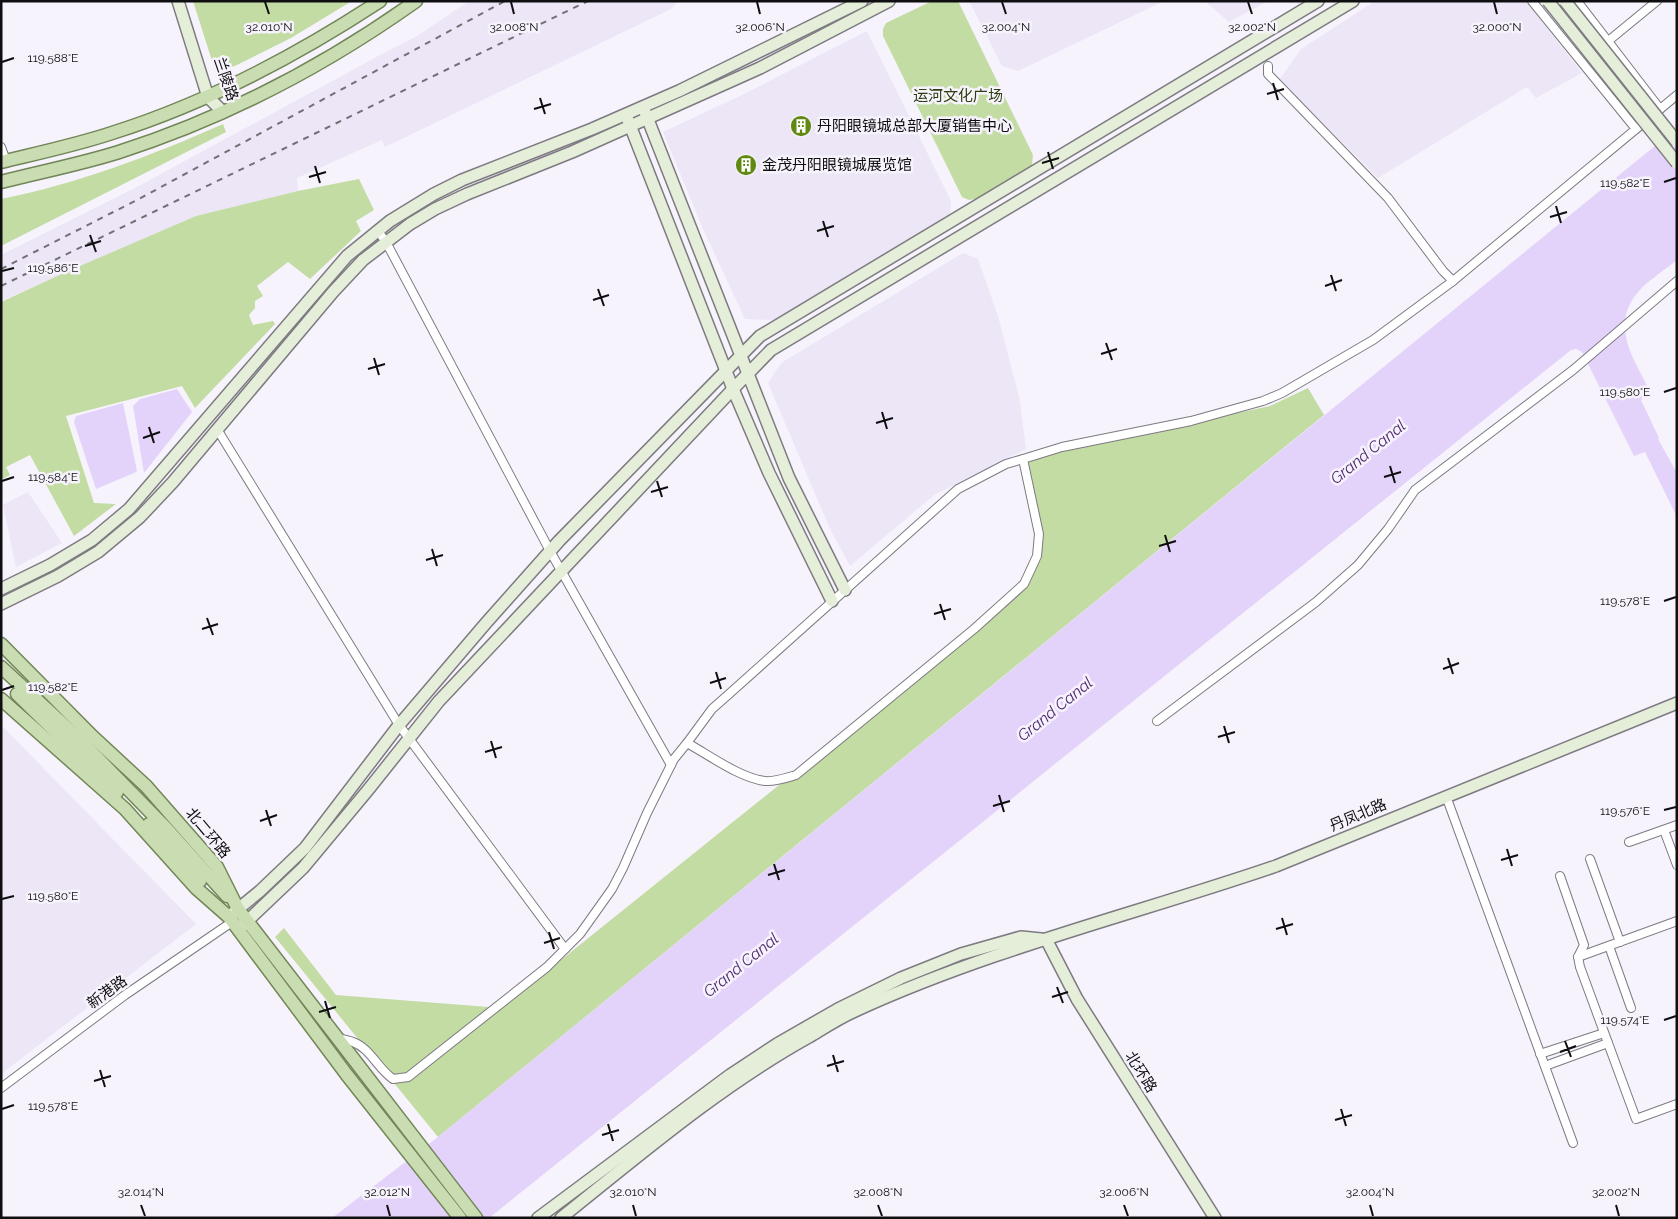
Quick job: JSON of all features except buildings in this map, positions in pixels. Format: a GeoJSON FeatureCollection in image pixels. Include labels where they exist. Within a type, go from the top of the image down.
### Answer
{"type":"FeatureCollection","features":[{"type":"Feature","properties":{"kind":"main road"},"geometry":{"type":"LineString","coordinates":[[3,162],[111,134],[211,96],[292,55],[380,1]]}},
{"type":"Feature","properties":{"kind":"main road"},"geometry":{"type":"LineString","coordinates":[[1,182],[119,152],[204,121],[302,73],[358,40],[416,1]]}},
{"type":"Feature","properties":{"kind":"main road","name":"北二环路"},"geometry":{"type":"LineString","coordinates":[[1,644],[92,736],[146,786],[218,868],[234,920]]}},
{"type":"Feature","properties":{"kind":"main road"},"geometry":{"type":"LineString","coordinates":[[1,667],[78,738],[166,828],[234,920]]}},
{"type":"Feature","properties":{"kind":"main road"},"geometry":{"type":"LineString","coordinates":[[1,678],[178,853],[234,920]]}},
{"type":"Feature","properties":{"kind":"main road","name":"北二环路"},"geometry":{"type":"LineString","coordinates":[[1,699],[125,810],[196,888],[234,920],[347,1075],[460,1218]]}},
{"type":"Feature","properties":{"kind":"main road","name":"北二环路"},"geometry":{"type":"LineString","coordinates":[[234,920],[248,921],[476,1218]]}},
{"type":"Feature","properties":{"kind":"street","name":"兰陵路"},"geometry":{"type":"LineString","coordinates":[[178,1],[211,96],[223,112]]}},
{"type":"Feature","properties":{"kind":"street","name":"兰陵路"},"geometry":{"type":"LineString","coordinates":[[186,1],[211,96]]}},
{"type":"Feature","properties":{"kind":"street"},"geometry":{"type":"LineString","coordinates":[[1,589],[50,565],[92,540],[130,509],[347,256],[390,221],[434,194],[462,180],[679,91],[862,1]]}},
{"type":"Feature","properties":{"kind":"street"},"geometry":{"type":"LineString","coordinates":[[1,604],[58,576],[98,552],[140,517],[333,292],[363,260],[410,224],[435,209],[467,194],[572,152],[760,68],[889,1]]}},
{"type":"Feature","properties":{"kind":"street"},"geometry":{"type":"LineString","coordinates":[[234,920],[305,848],[399,725],[550,551],[760,336],[1318,1]]}},
{"type":"Feature","properties":{"kind":"street"},"geometry":{"type":"LineString","coordinates":[[248,921],[303,868],[439,701],[771,350],[1353,1]]}},
{"type":"Feature","properties":{"kind":"street"},"geometry":{"type":"LineString","coordinates":[[1532,1],[1636,129]]}},
{"type":"Feature","properties":{"kind":"street"},"geometry":{"type":"LineString","coordinates":[[1548,1],[1677,163]]}},
{"type":"Feature","properties":{"kind":"street"},"geometry":{"type":"LineString","coordinates":[[1565,1],[1677,142]]}},
{"type":"Feature","properties":{"kind":"street"},"geometry":{"type":"LineString","coordinates":[[1577,1],[1660,109]]}},
{"type":"Feature","properties":{"kind":"street"},"geometry":{"type":"LineString","coordinates":[[1608,42],[1657,1]]}},
{"type":"Feature","properties":{"kind":"street"},"geometry":{"type":"LineString","coordinates":[[1268,66],[1268,74],[1388,198],[1443,271],[1453,281]]}},
{"type":"Feature","properties":{"kind":"street"},"geometry":{"type":"LineString","coordinates":[[337,1038],[354,1042],[365,1049],[385,1074],[393,1079],[408,1076],[547,967],[580,934],[612,889],[671,765],[712,709],[958,489],[1006,464],[1062,446],[1191,421],[1263,401],[1282,393],[1373,340],[1453,281],[1677,95]]}},
{"type":"Feature","properties":{"kind":"street"},"geometry":{"type":"LineString","coordinates":[[643,106],[789,478],[845,590]]}},
{"type":"Feature","properties":{"kind":"street"},"geometry":{"type":"LineString","coordinates":[[626,114],[726,372],[769,473],[832,601]]}},
{"type":"Feature","properties":{"kind":"street"},"geometry":{"type":"LineString","coordinates":[[1,147],[3,162]]}},
{"type":"Feature","properties":{"kind":"street"},"geometry":{"type":"LineString","coordinates":[[378,231],[386,242],[550,551],[671,765]]}},
{"type":"Feature","properties":{"kind":"street"},"geometry":{"type":"LineString","coordinates":[[1157,721],[1316,602],[1358,565],[1388,529],[1415,490],[1579,365],[1677,281]]}},
{"type":"Feature","properties":{"kind":"street"},"geometry":{"type":"LineString","coordinates":[[217,429],[399,725],[565,949]]}},
{"type":"Feature","properties":{"kind":"street"},"geometry":{"type":"LineString","coordinates":[[687,743],[750,778],[766,781],[780,780],[796,775],[992,614],[1024,584],[1037,556],[1039,534],[1023,458]]}},
{"type":"Feature","properties":{"kind":"street","name":"丹凤北路"},"geometry":{"type":"LineString","coordinates":[[561,1218],[703,1105],[753,1070],[854,1012],[939,976],[1103,920],[1208,889],[1276,866],[1677,703]]}},
{"type":"Feature","properties":{"kind":"street"},"geometry":{"type":"LineString","coordinates":[[1446,796],[1573,1143]]}},
{"type":"Feature","properties":{"kind":"street"},"geometry":{"type":"LineString","coordinates":[[1629,842],[1677,825]]}},
{"type":"Feature","properties":{"kind":"street"},"geometry":{"type":"LineString","coordinates":[[1664,830],[1677,865]]}},
{"type":"Feature","properties":{"kind":"street"},"geometry":{"type":"LineString","coordinates":[[1590,859],[1620,942]]}},
{"type":"Feature","properties":{"kind":"street"},"geometry":{"type":"LineString","coordinates":[[1560,876],[1584,946],[1578,957],[1580,967],[1636,1119],[1677,1104]]}},
{"type":"Feature","properties":{"kind":"street","name":"新港路"},"geometry":{"type":"LineString","coordinates":[[1,1088],[125,995],[234,920]]}},
{"type":"Feature","properties":{"kind":"street"},"geometry":{"type":"LineString","coordinates":[[1578,957],[1677,921]]}},
{"type":"Feature","properties":{"kind":"street"},"geometry":{"type":"LineString","coordinates":[[538,1218],[730,1075],[777,1044],[838,1009],[901,978],[961,954],[1022,937],[1046,939]]}},
{"type":"Feature","properties":{"kind":"street","name":"北环路"},"geometry":{"type":"LineString","coordinates":[[1046,939],[1077,999],[1215,1218]]}},
{"type":"Feature","properties":{"kind":"street"},"geometry":{"type":"LineString","coordinates":[[1609,946],[1631,1008]]}},
{"type":"Feature","properties":{"kind":"street"},"geometry":{"type":"LineString","coordinates":[[1540,1054],[1604,1033]]}},
{"type":"Feature","properties":{"kind":"street"},"geometry":{"type":"LineString","coordinates":[[1545,1066],[1608,1043]]}},
{"type":"Feature","properties":{"kind":"shaded area"},"geometry":{"type":"Polygon","coordinates":[[[469,1],[678,1],[671,9],[385,147],[382,140],[297,178],[298,191],[196,216],[1,301],[1,255],[133,189],[417,36],[469,1]]]}},
{"type":"Feature","properties":{"kind":"shaded area"},"geometry":{"type":"Polygon","coordinates":[[[969,1],[1164,1],[1018,71],[1002,66],[969,1]]]}},
{"type":"Feature","properties":{"kind":"shaded area"},"geometry":{"type":"Polygon","coordinates":[[[1205,1],[1268,1],[1229,22],[1205,1]]]}},
{"type":"Feature","properties":{"kind":"shaded area"},"geometry":{"type":"Polygon","coordinates":[[[1375,1],[1526,1],[1582,73],[1536,98],[1527,87],[1378,178],[1279,80],[1301,49],[1375,1]]]}},
{"type":"Feature","properties":{"kind":"shaded area"},"geometry":{"type":"Polygon","coordinates":[[[867,31],[951,201],[950,215],[774,320],[745,319],[703,229],[663,132],[744,94],[867,31]]]}},
{"type":"Feature","properties":{"kind":"shaded area"},"geometry":{"type":"Polygon","coordinates":[[[963,253],[978,259],[998,316],[1020,401],[1026,449],[934,495],[850,566],[830,529],[768,383],[781,363],[963,253]]]}},
{"type":"Feature","properties":{"kind":"shaded area"},"geometry":{"type":"Polygon","coordinates":[[[28,492],[62,543],[16,567],[3,505],[28,492]]]}},
{"type":"Feature","properties":{"kind":"shaded area"},"geometry":{"type":"Polygon","coordinates":[[[1,725],[196,924],[1,1074],[1,725]]]}},
{"type":"Feature","properties":{"kind":"green space"},"geometry":{"type":"Polygon","coordinates":[[[193,1],[352,1],[291,38],[226,69],[213,64],[193,1]]]}},
{"type":"Feature","properties":{"kind":"green space","name":"运河文化广场"},"geometry":{"type":"Polygon","coordinates":[[[932,1],[958,1],[1033,155],[1032,165],[1025,172],[976,199],[969,200],[962,197],[883,36],[883,29],[886,23],[932,1]]]}},
{"type":"Feature","properties":{"kind":"green space"},"geometry":{"type":"Polygon","coordinates":[[[223,124],[226,132],[1,246],[1,199],[29,193],[114,168],[223,124]]]}},
{"type":"Feature","properties":{"kind":"green space"},"geometry":{"type":"Polygon","coordinates":[[[359,179],[374,210],[356,221],[361,231],[310,279],[288,262],[257,286],[263,296],[255,301],[255,308],[249,315],[253,325],[273,321],[275,324],[195,408],[182,386],[66,416],[94,503],[116,504],[74,536],[30,455],[6,467],[10,475],[1,480],[1,302],[196,216],[298,191],[359,179]]]}},
{"type":"Feature","properties":{"kind":"green space"},"geometry":{"type":"Polygon","coordinates":[[[1308,388],[1324,415],[438,1137],[275,937],[284,928],[336,995],[501,1008],[1021,591],[1034,566],[1041,560],[1043,534],[1028,461],[1064,450],[1270,406],[1308,388]]]}},
{"type":"Feature","properties":{"kind":"water","name":"Grand Canal"},"geometry":{"type":"Polygon","coordinates":[[[1677,128],[1677,260],[1638,292],[1630,304],[1625,329],[1631,353],[1649,389],[1641,400],[1658,439],[1677,473],[1677,517],[1645,452],[1634,456],[1582,352],[1576,349],[1571,350],[489,1218],[332,1218],[438,1137],[1677,128]]]}},
{"type":"Feature","properties":{"kind":"water"},"geometry":{"type":"Polygon","coordinates":[[[177,389],[192,412],[144,473],[133,406],[140,399],[177,389]]]}},
{"type":"Feature","properties":{"kind":"water"},"geometry":{"type":"Polygon","coordinates":[[[123,403],[137,471],[96,489],[74,422],[76,416],[123,403]]]}},
{"type":"Feature","properties":{"kind":"railway"},"geometry":{"type":"LineString","coordinates":[[1,269],[137,200],[505,1]]}},
{"type":"Feature","properties":{"kind":"railway"},"geometry":{"type":"LineString","coordinates":[[1,286],[588,1]]}},
{"type":"Feature","properties":{"kind":"place","name":"丹阳眼镜城总部大厦销售中心"},"geometry":{"type":"Point","coordinates":[801,126]}},
{"type":"Feature","properties":{"kind":"place","name":"金茂丹阳眼镜城展览馆"},"geometry":{"type":"Point","coordinates":[746,165]}}]}
